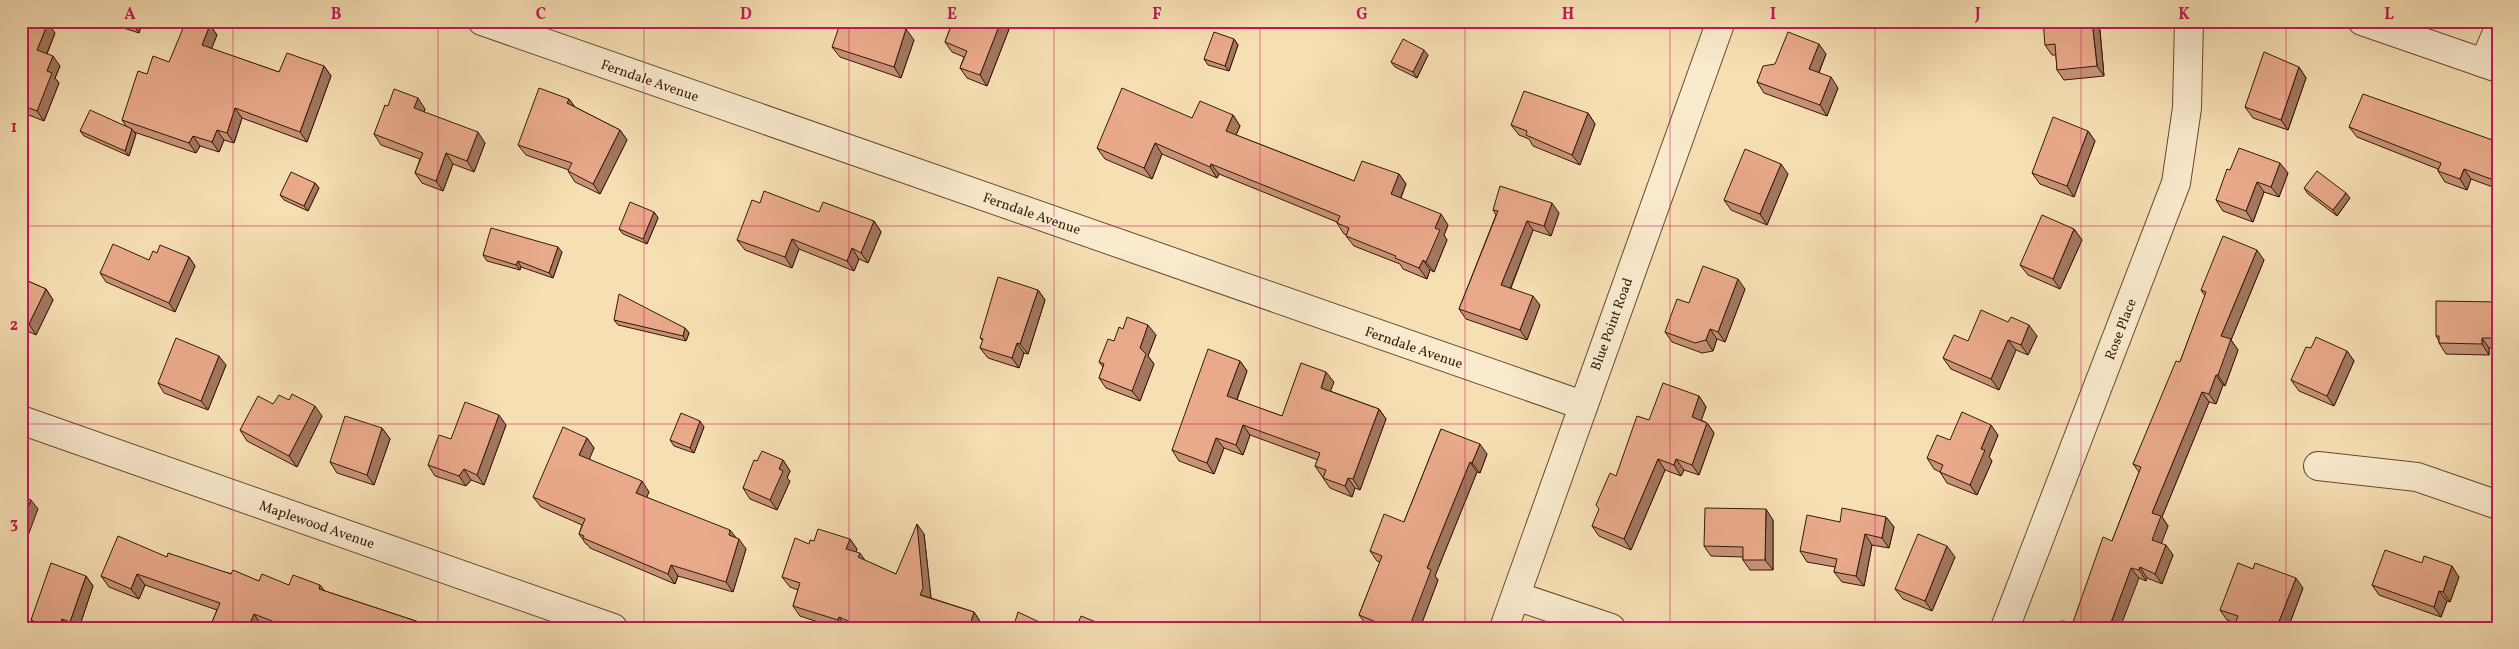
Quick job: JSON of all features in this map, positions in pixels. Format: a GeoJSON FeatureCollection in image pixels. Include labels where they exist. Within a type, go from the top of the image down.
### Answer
{"type":"FeatureCollection","features":[{"type":"Feature","properties":{"kind":"street","name":"Ferndale Avenue"},"geometry":{"type":"LineString","coordinates":[[482,21],[1582,405]]}},
{"type":"Feature","properties":{"kind":"street","name":"Blue Point Road"},"geometry":{"type":"LineString","coordinates":[[1504,628],[1582,405],[1721,21]]}},
{"type":"Feature","properties":{"kind":"street","name":"Rose Place"},"geometry":{"type":"LineString","coordinates":[[2005,628],[2176,183],[2187,108],[2189,21]]}},
{"type":"Feature","properties":{"kind":"street"},"geometry":{"type":"LineString","coordinates":[[2362,21],[2491,66],[2498,30]]}},
{"type":"Feature","properties":{"kind":"street","name":"Maplewood Avenue"},"geometry":{"type":"LineString","coordinates":[[21,420],[613,628]]}},
{"type":"Feature","properties":{"kind":"street"},"geometry":{"type":"LineString","coordinates":[[2318,466],[2417,477],[2498,504]]}},
{"type":"Feature","properties":{"kind":"street"},"geometry":{"type":"LineString","coordinates":[[1516,596],[1611,628]]}},
{"type":"Feature","properties":{"kind":"building"},"geometry":{"type":"Polygon","coordinates":[[[22,21],[44,21],[48,23],[37,50],[53,56],[47,71],[52,73],[37,111],[21,105],[22,21]]]}},
{"type":"Feature","properties":{"kind":"building"},"geometry":{"type":"Polygon","coordinates":[[[186,21],[201,21],[210,25],[202,45],[279,72],[287,53],[324,66],[300,132],[235,108],[227,133],[217,130],[212,142],[193,136],[189,143],[122,120],[138,71],[147,74],[153,56],[169,62],[186,21]]]}},
{"type":"Feature","properties":{"kind":"building"},"geometry":{"type":"Polygon","coordinates":[[[841,21],[882,21],[906,29],[894,67],[832,47],[841,21]]]}},
{"type":"Feature","properties":{"kind":"building"},"geometry":{"type":"Polygon","coordinates":[[[953,21],[1001,21],[980,75],[960,68],[967,51],[945,42],[953,21]]]}},
{"type":"Feature","properties":{"kind":"building"},"geometry":{"type":"Polygon","coordinates":[[[2043,21],[2092,21],[2097,66],[2057,70],[2055,44],[2045,45],[2043,21]]]}},
{"type":"Feature","properties":{"kind":"building"},"geometry":{"type":"Polygon","coordinates":[[[1214,32],[1234,39],[1225,66],[1204,59],[1214,32]]]}},
{"type":"Feature","properties":{"kind":"building"},"geometry":{"type":"Polygon","coordinates":[[[1788,32],[1819,44],[1809,69],[1831,77],[1820,105],[1757,82],[1763,66],[1775,64],[1788,32]]]}},
{"type":"Feature","properties":{"kind":"building"},"geometry":{"type":"Polygon","coordinates":[[[1403,39],[1424,50],[1413,72],[1391,62],[1403,39]]]}},
{"type":"Feature","properties":{"kind":"building"},"geometry":{"type":"Polygon","coordinates":[[[2264,52],[2299,67],[2281,120],[2245,107],[2264,52]]]}},
{"type":"Feature","properties":{"kind":"building"},"geometry":{"type":"Polygon","coordinates":[[[539,88],[569,99],[567,103],[620,130],[593,184],[568,171],[572,163],[518,145],[539,88]]]}},
{"type":"Feature","properties":{"kind":"building"},"geometry":{"type":"Polygon","coordinates":[[[1122,88],[1192,118],[1200,101],[1233,115],[1226,131],[1354,181],[1362,161],[1399,174],[1391,194],[1441,214],[1435,228],[1440,230],[1426,262],[1423,260],[1419,268],[1395,258],[1396,256],[1346,236],[1349,228],[1337,223],[1340,216],[1211,164],[1210,167],[1155,143],[1144,168],[1097,148],[1122,88]]]}},
{"type":"Feature","properties":{"kind":"building"},"geometry":{"type":"Polygon","coordinates":[[[394,89],[418,98],[414,108],[478,132],[467,161],[446,153],[436,181],[415,173],[423,153],[374,134],[385,105],[388,106],[394,89]]]}},
{"type":"Feature","properties":{"kind":"building"},"geometry":{"type":"Polygon","coordinates":[[[1524,91],[1588,113],[1572,155],[1526,135],[1527,131],[1511,125],[1524,91]]]}},
{"type":"Feature","properties":{"kind":"building"},"geometry":{"type":"Polygon","coordinates":[[[2363,94],[2498,142],[2498,178],[2496,181],[2464,169],[2460,179],[2438,171],[2441,163],[2349,127],[2363,94]]]}},
{"type":"Feature","properties":{"kind":"building"},"geometry":{"type":"Polygon","coordinates":[[[90,110],[132,129],[125,151],[80,131],[90,110]]]}},
{"type":"Feature","properties":{"kind":"building"},"geometry":{"type":"Polygon","coordinates":[[[2053,117],[2088,131],[2067,186],[2032,173],[2053,117]]]}},
{"type":"Feature","properties":{"kind":"building"},"geometry":{"type":"Polygon","coordinates":[[[2239,148],[2280,163],[2271,187],[2257,182],[2246,211],[2216,200],[2227,169],[2230,170],[2239,148]]]}},
{"type":"Feature","properties":{"kind":"building"},"geometry":{"type":"Polygon","coordinates":[[[1745,149],[1781,164],[1760,214],[1724,200],[1745,149]]]}},
{"type":"Feature","properties":{"kind":"building"},"geometry":{"type":"Polygon","coordinates":[[[2317,171],[2346,193],[2333,210],[2304,188],[2317,171]]]}},
{"type":"Feature","properties":{"kind":"building"},"geometry":{"type":"Polygon","coordinates":[[[291,172],[315,183],[304,206],[280,195],[291,172]]]}},
{"type":"Feature","properties":{"kind":"building"},"geometry":{"type":"Polygon","coordinates":[[[1500,186],[1552,203],[1544,226],[1527,221],[1501,285],[1533,296],[1520,330],[1459,309],[1498,211],[1493,210],[1500,186]]]}},
{"type":"Feature","properties":{"kind":"building"},"geometry":{"type":"Polygon","coordinates":[[[764,191],[819,212],[823,202],[874,221],[861,253],[852,248],[847,261],[792,239],[785,257],[737,240],[752,200],[760,203],[764,191]]]}},
{"type":"Feature","properties":{"kind":"building"},"geometry":{"type":"Polygon","coordinates":[[[630,202],[654,212],[643,239],[619,229],[630,202]]]}},
{"type":"Feature","properties":{"kind":"building"},"geometry":{"type":"Polygon","coordinates":[[[2042,215],[2074,229],[2053,279],[2020,265],[2042,215]]]}},
{"type":"Feature","properties":{"kind":"building"},"geometry":{"type":"Polygon","coordinates":[[[491,228],[558,247],[549,273],[518,261],[516,265],[483,255],[491,228]]]}},
{"type":"Feature","properties":{"kind":"building"},"geometry":{"type":"Polygon","coordinates":[[[2223,236],[2257,250],[2221,336],[2231,339],[2218,375],[2216,375],[2209,394],[2202,392],[2152,513],[2161,516],[2152,540],[2166,545],[2155,574],[2140,567],[2139,570],[2131,568],[2109,628],[2059,628],[2061,621],[2073,622],[2103,537],[2112,541],[2141,467],[2133,464],[2176,361],[2180,362],[2206,292],[2201,290],[2223,236]]]}},
{"type":"Feature","properties":{"kind":"building"},"geometry":{"type":"Polygon","coordinates":[[[113,244],[149,260],[153,251],[157,253],[160,245],[189,257],[169,303],[100,273],[113,244]]]}},
{"type":"Feature","properties":{"kind":"building"},"geometry":{"type":"Polygon","coordinates":[[[1703,266],[1738,279],[1718,332],[1710,329],[1706,340],[1695,343],[1665,332],[1677,299],[1689,303],[1703,266]]]}},
{"type":"Feature","properties":{"kind":"building"},"geometry":{"type":"Polygon","coordinates":[[[998,277],[1038,290],[1020,344],[1017,343],[1012,358],[980,348],[983,339],[980,338],[998,277]]]}},
{"type":"Feature","properties":{"kind":"building"},"geometry":{"type":"Polygon","coordinates":[[[21,278],[46,289],[29,324],[21,321],[21,278]]]}},
{"type":"Feature","properties":{"kind":"building"},"geometry":{"type":"Polygon","coordinates":[[[619,294],[685,328],[683,336],[614,320],[619,294]]]}},
{"type":"Feature","properties":{"kind":"building"},"geometry":{"type":"Polygon","coordinates":[[[2436,301],[2498,302],[2498,338],[2482,338],[2482,344],[2439,343],[2439,336],[2436,336],[2436,301]]]}},
{"type":"Feature","properties":{"kind":"building"},"geometry":{"type":"Polygon","coordinates":[[[1981,310],[2008,322],[2011,317],[2029,325],[2021,345],[2008,340],[1991,379],[1943,358],[1954,335],[1968,341],[1981,310]]]}},
{"type":"Feature","properties":{"kind":"building"},"geometry":{"type":"Polygon","coordinates":[[[1127,317],[1148,325],[1140,348],[1146,354],[1132,391],[1099,378],[1104,364],[1099,362],[1108,339],[1114,341],[1119,327],[1123,329],[1127,317]]]}},
{"type":"Feature","properties":{"kind":"building"},"geometry":{"type":"Polygon","coordinates":[[[2316,337],[2347,351],[2327,396],[2291,380],[2306,347],[2311,348],[2316,337]]]}},
{"type":"Feature","properties":{"kind":"building"},"geometry":{"type":"Polygon","coordinates":[[[176,338],[219,356],[201,401],[158,383],[176,338]]]}},
{"type":"Feature","properties":{"kind":"building"},"geometry":{"type":"Polygon","coordinates":[[[1208,349],[1240,361],[1227,396],[1282,416],[1301,363],[1326,372],[1321,388],[1379,409],[1353,479],[1348,478],[1345,486],[1323,478],[1326,470],[1315,466],[1320,453],[1243,425],[1236,445],[1216,438],[1207,463],[1172,450],[1208,349]]]}},
{"type":"Feature","properties":{"kind":"building"},"geometry":{"type":"Polygon","coordinates":[[[1663,383],[1699,396],[1692,417],[1707,423],[1692,465],[1676,459],[1674,465],[1658,459],[1624,539],[1592,526],[1599,509],[1596,505],[1610,473],[1616,476],[1637,416],[1649,420],[1663,383]]]}},
{"type":"Feature","properties":{"kind":"building"},"geometry":{"type":"Polygon","coordinates":[[[292,394],[315,406],[289,456],[240,430],[258,396],[273,404],[279,395],[289,400],[292,394]]]}},
{"type":"Feature","properties":{"kind":"building"},"geometry":{"type":"Polygon","coordinates":[[[465,402],[499,415],[477,475],[464,469],[459,476],[428,465],[439,435],[451,439],[465,402]]]}},
{"type":"Feature","properties":{"kind":"building"},"geometry":{"type":"Polygon","coordinates":[[[1962,412],[1991,425],[1981,449],[1985,450],[1970,485],[1940,472],[1943,465],[1927,458],[1937,435],[1950,440],[1962,412]]]}},
{"type":"Feature","properties":{"kind":"building"},"geometry":{"type":"Polygon","coordinates":[[[681,413],[700,421],[690,448],[670,440],[681,413]]]}},
{"type":"Feature","properties":{"kind":"building"},"geometry":{"type":"Polygon","coordinates":[[[345,416],[382,428],[367,475],[330,462],[345,416]]]}},
{"type":"Feature","properties":{"kind":"building"},"geometry":{"type":"Polygon","coordinates":[[[563,427],[587,438],[579,455],[642,481],[636,493],[730,530],[729,535],[739,539],[726,582],[671,565],[668,574],[583,538],[584,536],[579,534],[585,519],[533,497],[563,427]]]}},
{"type":"Feature","properties":{"kind":"building"},"geometry":{"type":"Polygon","coordinates":[[[1441,429],[1480,444],[1472,463],[1470,462],[1427,568],[1431,570],[1409,628],[1373,628],[1376,622],[1359,615],[1382,556],[1370,551],[1384,514],[1404,522],[1441,429]]]}},
{"type":"Feature","properties":{"kind":"building"},"geometry":{"type":"Polygon","coordinates":[[[762,451],[783,460],[779,469],[783,471],[770,500],[743,488],[754,460],[757,461],[762,451]]]}},
{"type":"Feature","properties":{"kind":"building"},"geometry":{"type":"Polygon","coordinates":[[[21,496],[31,500],[21,525],[21,496]]]}},
{"type":"Feature","properties":{"kind":"building"},"geometry":{"type":"Polygon","coordinates":[[[1705,508],[1766,509],[1765,560],[1743,560],[1743,547],[1704,546],[1705,508]]]}},
{"type":"Feature","properties":{"kind":"building"},"geometry":{"type":"Polygon","coordinates":[[[1842,508],[1886,517],[1882,538],[1865,534],[1856,576],[1834,572],[1837,559],[1800,551],[1807,515],[1840,522],[1842,508]]]}},
{"type":"Feature","properties":{"kind":"building"},"geometry":{"type":"Polygon","coordinates":[[[917,524],[923,588],[920,595],[974,612],[969,628],[864,628],[839,617],[838,620],[793,606],[800,583],[782,577],[795,538],[809,544],[810,540],[814,541],[818,529],[850,539],[846,549],[860,553],[858,557],[896,574],[917,524]]]}},
{"type":"Feature","properties":{"kind":"building"},"geometry":{"type":"Polygon","coordinates":[[[1918,534],[1947,546],[1925,601],[1895,589],[1918,534]]]}},
{"type":"Feature","properties":{"kind":"building"},"geometry":{"type":"Polygon","coordinates":[[[118,536],[167,557],[168,553],[231,574],[233,570],[259,581],[262,574],[289,585],[293,575],[320,585],[319,589],[437,628],[309,628],[302,625],[301,628],[290,628],[254,614],[248,628],[212,628],[210,627],[220,603],[137,574],[131,589],[101,576],[118,536]]]}},
{"type":"Feature","properties":{"kind":"building"},"geometry":{"type":"Polygon","coordinates":[[[2385,550],[2422,563],[2424,556],[2452,566],[2443,592],[2439,591],[2434,607],[2372,585],[2385,550]]]}},
{"type":"Feature","properties":{"kind":"building"},"geometry":{"type":"Polygon","coordinates":[[[51,563],[86,576],[70,622],[62,619],[59,628],[51,628],[31,620],[51,563]]]}},
{"type":"Feature","properties":{"kind":"building"},"geometry":{"type":"Polygon","coordinates":[[[2238,563],[2253,569],[2255,563],[2296,578],[2278,624],[2272,621],[2270,628],[2239,628],[2234,626],[2238,616],[2220,610],[2238,563]]]}},
{"type":"Feature","properties":{"kind":"building"},"geometry":{"type":"Polygon","coordinates":[[[1018,612],[1052,628],[1013,628],[1018,612]]]}},
{"type":"Feature","properties":{"kind":"building"},"geometry":{"type":"Polygon","coordinates":[[[1081,616],[1111,628],[1076,628],[1081,616]]]}}]}
